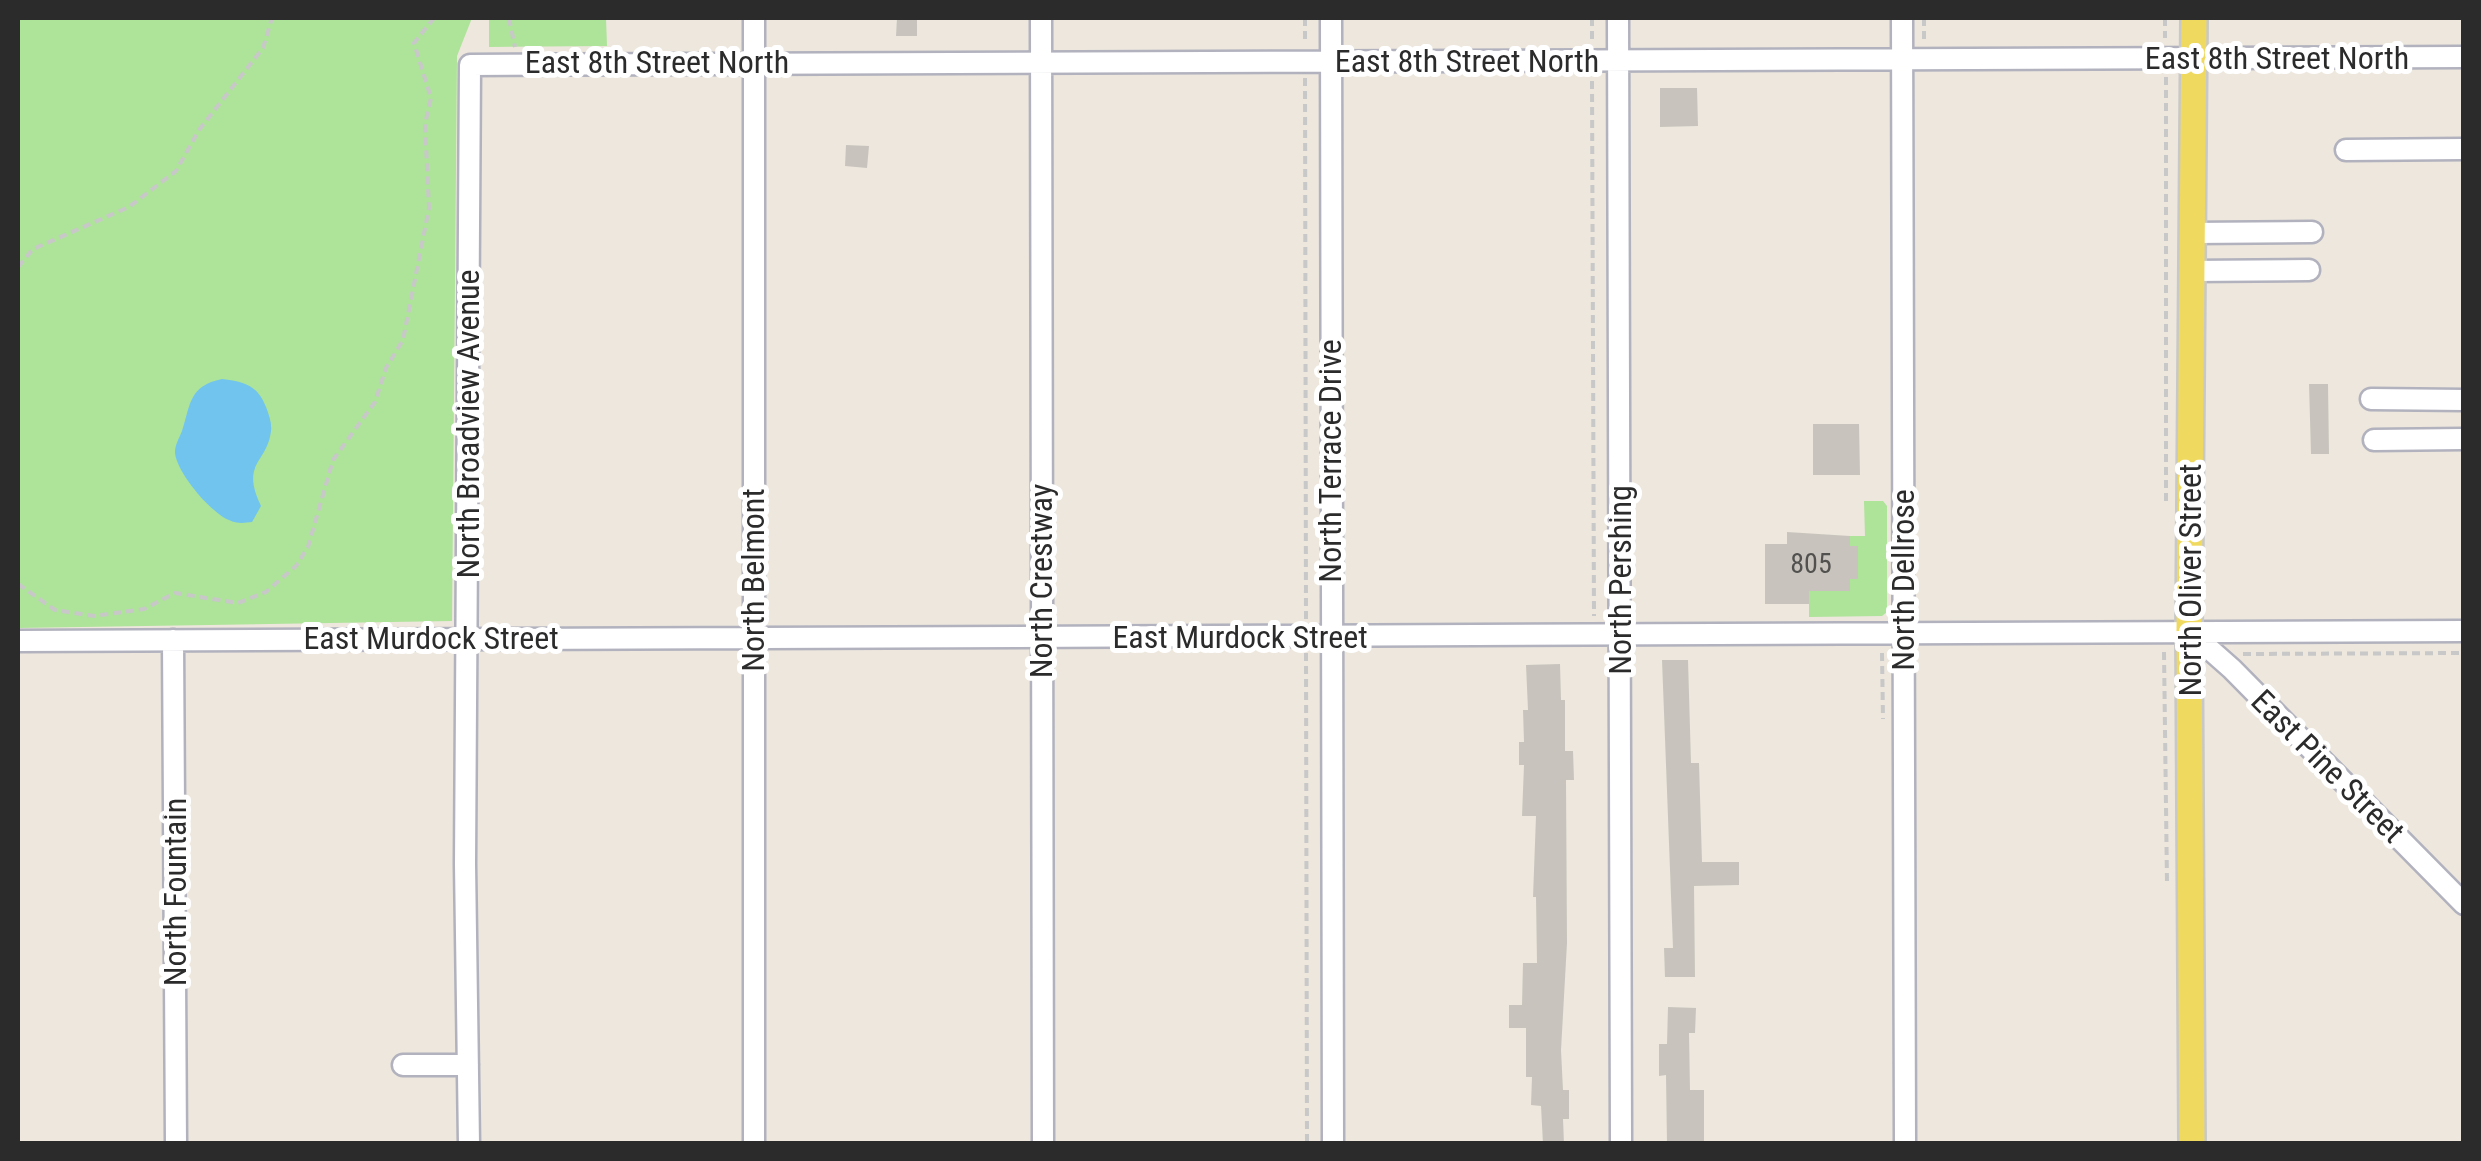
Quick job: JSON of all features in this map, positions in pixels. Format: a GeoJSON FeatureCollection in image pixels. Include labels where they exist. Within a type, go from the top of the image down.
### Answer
{"type":"FeatureCollection","features":[{"type":"Feature","properties":{"kind":"main road","name":"North Oliver Street"},"geometry":{"type":"LineString","coordinates":[[2192,1144],[2189,631],[2194,18]]}},
{"type":"Feature","properties":{"kind":"street","name":"North Belmont"},"geometry":{"type":"LineString","coordinates":[[754,18],[754,1144]]}},
{"type":"Feature","properties":{"kind":"street","name":"North Crestway"},"geometry":{"type":"LineString","coordinates":[[1041,18],[1043,1144]]}},
{"type":"Feature","properties":{"kind":"street","name":"North Terrace Drive"},"geometry":{"type":"LineString","coordinates":[[1330,18],[1333,1144]]}},
{"type":"Feature","properties":{"kind":"street","name":"North Pershing"},"geometry":{"type":"LineString","coordinates":[[1618,18],[1621,1144]]}},
{"type":"Feature","properties":{"kind":"street","name":"North Dellrose"},"geometry":{"type":"LineString","coordinates":[[1902,18],[1905,1144]]}},
{"type":"Feature","properties":{"kind":"street","name":"East 8th Street North"},"geometry":{"type":"LineString","coordinates":[[470,65],[2464,57]]}},
{"type":"Feature","properties":{"kind":"street","name":"North Broadview Avenue"},"geometry":{"type":"LineString","coordinates":[[469,1144],[465,864],[470,65]]}},
{"type":"Feature","properties":{"kind":"street"},"geometry":{"type":"LineString","coordinates":[[2346,150],[2464,148]]}},
{"type":"Feature","properties":{"kind":"street"},"geometry":{"type":"LineString","coordinates":[[2192,233],[2312,232]]}},
{"type":"Feature","properties":{"kind":"street"},"geometry":{"type":"LineString","coordinates":[[2192,271],[2309,270]]}},
{"type":"Feature","properties":{"kind":"street"},"geometry":{"type":"LineString","coordinates":[[2371,399],[2464,400]]}},
{"type":"Feature","properties":{"kind":"street"},"geometry":{"type":"LineString","coordinates":[[2374,440],[2464,440]]}},
{"type":"Feature","properties":{"kind":"street","name":"East Pine Street"},"geometry":{"type":"LineString","coordinates":[[2189,631],[2464,904]]}},
{"type":"Feature","properties":{"kind":"street","name":"East Murdock Street"},"geometry":{"type":"LineString","coordinates":[[18,641],[2464,631]]}},
{"type":"Feature","properties":{"kind":"street","name":"North Fountain"},"geometry":{"type":"LineString","coordinates":[[174,640],[176,1144]]}},
{"type":"Feature","properties":{"kind":"street"},"geometry":{"type":"LineString","coordinates":[[403,1066],[468,1065]]}},
{"type":"Feature","properties":{"kind":"path"},"geometry":{"type":"LineString","coordinates":[[18,266],[33,248],[129,207],[176,171],[199,130],[263,48],[272,18]]}},
{"type":"Feature","properties":{"kind":"path"},"geometry":{"type":"LineString","coordinates":[[18,584],[55,610],[94,616],[144,608],[176,593],[238,603],[266,592],[296,566],[308,547],[333,460],[375,402],[386,368],[403,340],[429,208],[424,124],[430,98],[414,43],[434,18]]}},
{"type":"Feature","properties":{"kind":"path"},"geometry":{"type":"LineString","coordinates":[[508,18],[514,28],[515,62]]}},
{"type":"Feature","properties":{"kind":"path"},"geometry":{"type":"LineString","coordinates":[[1305,18],[1306,1144]]}},
{"type":"Feature","properties":{"kind":"path"},"geometry":{"type":"LineString","coordinates":[[1592,18],[1594,616]]}},
{"type":"Feature","properties":{"kind":"path"},"geometry":{"type":"LineString","coordinates":[[1924,18],[1924,39]]}},
{"type":"Feature","properties":{"kind":"path"},"geometry":{"type":"LineString","coordinates":[[2165,18],[2166,508]]}},
{"type":"Feature","properties":{"kind":"path"},"geometry":{"type":"LineString","coordinates":[[2215,654],[2464,652]]}},
{"type":"Feature","properties":{"kind":"green space"},"geometry":{"type":"Polygon","coordinates":[[[18,18],[472,18],[457,56],[452,621],[18,628],[18,18]]]}},
{"type":"Feature","properties":{"kind":"green space"},"geometry":{"type":"Polygon","coordinates":[[[489,18],[606,18],[607,46],[489,47],[489,18]]]}},
{"type":"Feature","properties":{"kind":"green space"},"geometry":{"type":"Polygon","coordinates":[[[1864,501],[1883,501],[1887,506],[1887,612],[1882,616],[1809,617],[1809,591],[1850,590],[1850,579],[1858,579],[1858,546],[1850,546],[1850,536],[1865,536],[1864,501]]]}},
{"type":"Feature","properties":{"kind":"water"},"geometry":{"type":"Polygon","coordinates":[[[222,379],[254,389],[271,422],[269,442],[254,472],[261,506],[252,522],[232,521],[213,509],[188,481],[175,453],[193,397],[203,386],[222,379]]]}},
{"type":"Feature","properties":{"kind":"building"},"geometry":{"type":"Polygon","coordinates":[[[897,18],[917,18],[917,36],[896,36],[897,18]]]}},
{"type":"Feature","properties":{"kind":"building"},"geometry":{"type":"Polygon","coordinates":[[[1660,88],[1697,88],[1698,126],[1660,127],[1660,88]]]}},
{"type":"Feature","properties":{"kind":"building"},"geometry":{"type":"Polygon","coordinates":[[[846,145],[869,146],[867,168],[845,166],[846,145]]]}},
{"type":"Feature","properties":{"kind":"building"},"geometry":{"type":"Polygon","coordinates":[[[2309,384],[2328,384],[2329,454],[2311,454],[2309,384]]]}},
{"type":"Feature","properties":{"kind":"building"},"geometry":{"type":"Polygon","coordinates":[[[1813,424],[1859,424],[1860,475],[1813,475],[1813,424]]]}},
{"type":"Feature","properties":{"kind":"building"},"geometry":{"type":"Polygon","coordinates":[[[1787,532],[1850,536],[1850,546],[1858,546],[1858,579],[1850,579],[1850,591],[1809,591],[1809,604],[1765,604],[1765,544],[1787,544],[1787,532]]]}},
{"type":"Feature","properties":{"kind":"building"},"geometry":{"type":"Polygon","coordinates":[[[1662,660],[1688,660],[1691,763],[1699,763],[1702,862],[1739,862],[1739,885],[1694,886],[1695,977],[1665,977],[1664,948],[1673,948],[1662,660]]]}},
{"type":"Feature","properties":{"kind":"building"},"geometry":{"type":"Polygon","coordinates":[[[1560,664],[1565,751],[1573,751],[1574,780],[1566,780],[1567,943],[1561,1050],[1563,1090],[1569,1090],[1569,1119],[1563,1119],[1564,1144],[1543,1144],[1541,1106],[1531,1105],[1532,1077],[1526,1077],[1526,1028],[1509,1028],[1509,1005],[1522,1005],[1523,963],[1537,963],[1533,897],[1536,816],[1522,816],[1524,765],[1519,765],[1519,742],[1524,742],[1523,710],[1528,710],[1526,665],[1560,664]]]}},
{"type":"Feature","properties":{"kind":"building"},"geometry":{"type":"Polygon","coordinates":[[[1668,1007],[1696,1008],[1695,1033],[1689,1033],[1690,1090],[1704,1090],[1704,1144],[1667,1144],[1666,1075],[1659,1076],[1659,1044],[1667,1044],[1668,1007]]]}}]}
